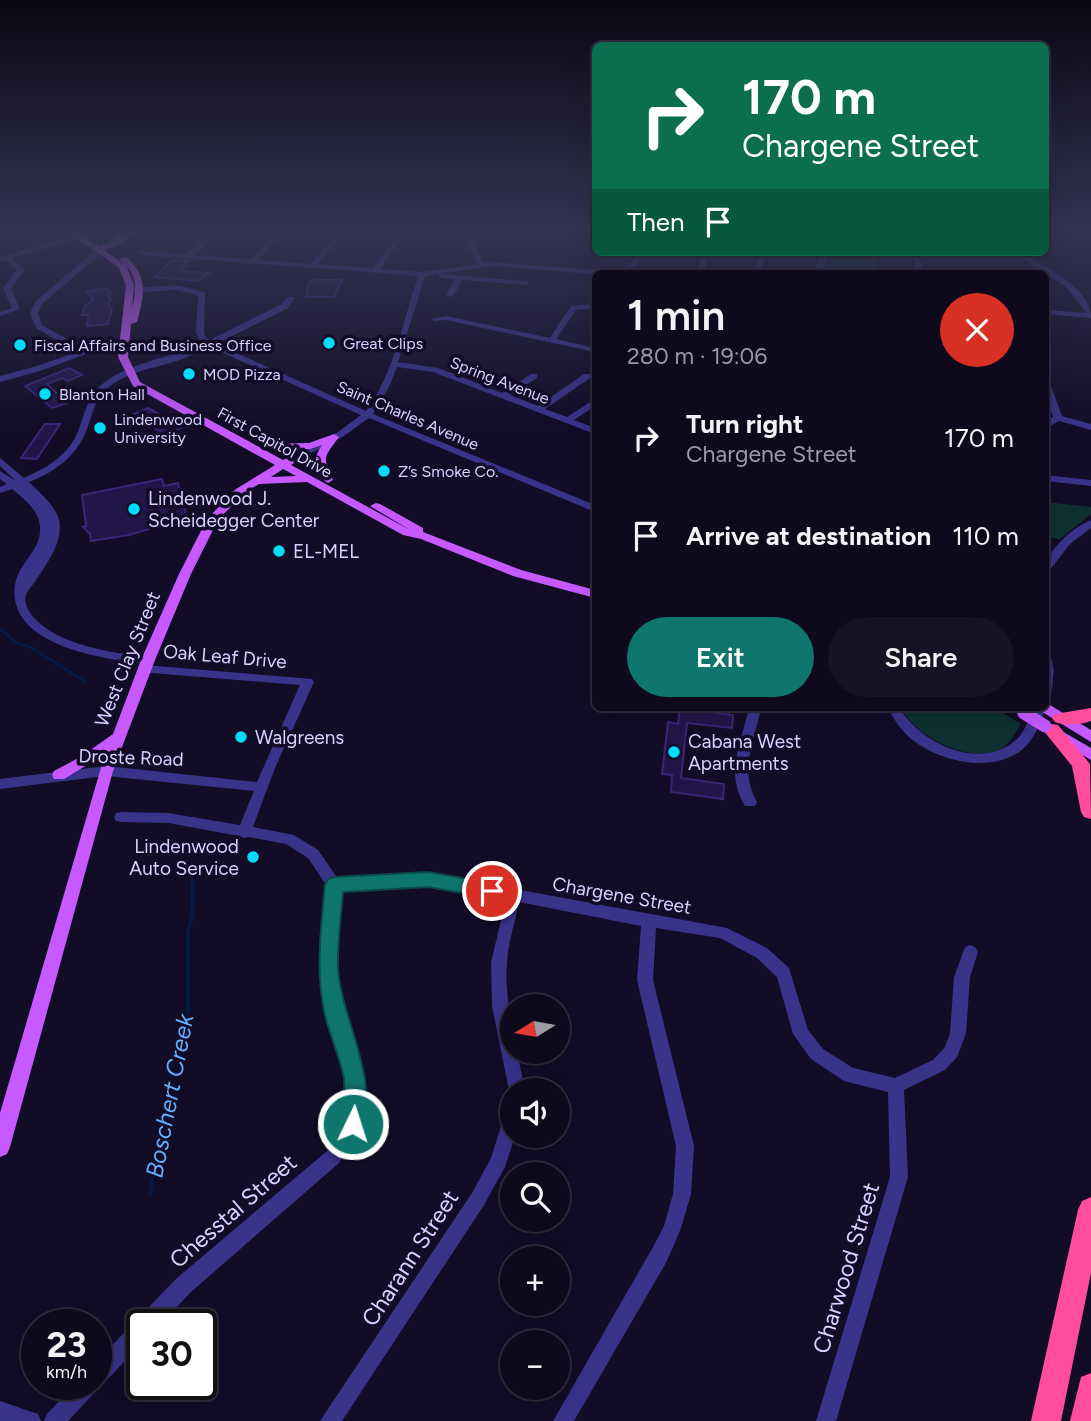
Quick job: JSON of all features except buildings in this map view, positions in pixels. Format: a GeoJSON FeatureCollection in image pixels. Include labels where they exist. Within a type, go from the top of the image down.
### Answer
{"type":"FeatureCollection","features":[{"type":"Feature","properties":{"kind":"highway"},"geometry":{"type":"LineString","coordinates":[[1049,716],[1084,717],[1091,713]]}},
{"type":"Feature","properties":{"kind":"highway"},"geometry":{"type":"LineString","coordinates":[[1049,716],[1081,764],[1091,812]]}},
{"type":"Feature","properties":{"kind":"highway"},"geometry":{"type":"LineString","coordinates":[[1046,1421],[1091,1210]]}},
{"type":"Feature","properties":{"kind":"highway"},"geometry":{"type":"LineString","coordinates":[[1084,1421],[1091,1387]]}},
{"type":"Feature","properties":{"kind":"main road"},"geometry":{"type":"LineString","coordinates":[[129,295],[123,357],[136,373]]}},
{"type":"Feature","properties":{"kind":"main road"},"geometry":{"type":"LineString","coordinates":[[136,373],[132,342],[139,295]]}},
{"type":"Feature","properties":{"kind":"main road","name":"First Capitol Drive"},"geometry":{"type":"LineString","coordinates":[[136,373],[136,384],[150,394],[241,441],[328,480],[415,526],[424,536]]}},
{"type":"Feature","properties":{"kind":"main road","name":"First Capitol Drive"},"geometry":{"type":"LineString","coordinates":[[136,373],[158,390],[272,447],[309,479],[391,525],[517,573],[592,593]]}},
{"type":"Feature","properties":{"kind":"main road"},"geometry":{"type":"LineString","coordinates":[[272,447],[310,446],[334,437]]}},
{"type":"Feature","properties":{"kind":"main road"},"geometry":{"type":"LineString","coordinates":[[328,480],[318,461],[334,437]]}},
{"type":"Feature","properties":{"kind":"main road"},"geometry":{"type":"LineString","coordinates":[[241,441],[259,456],[262,464],[261,471],[253,482]]}},
{"type":"Feature","properties":{"kind":"main road","name":"West Clay Street"},"geometry":{"type":"LineString","coordinates":[[0,1147],[106,771],[146,665],[208,527],[227,504],[253,482],[288,461]]}},
{"type":"Feature","properties":{"kind":"main road"},"geometry":{"type":"LineString","coordinates":[[253,482],[287,478],[309,479]]}},
{"type":"Feature","properties":{"kind":"main road"},"geometry":{"type":"LineString","coordinates":[[1025,711],[1049,716],[1091,737]]}},
{"type":"Feature","properties":{"kind":"main road"},"geometry":{"type":"LineString","coordinates":[[1049,716],[1091,755]]}},
{"type":"Feature","properties":{"kind":"main road"},"geometry":{"type":"LineString","coordinates":[[59,775],[87,760],[118,737]]}},
{"type":"Feature","properties":{"kind":"street"},"geometry":{"type":"LineString","coordinates":[[0,314],[16,309],[10,295]]}},
{"type":"Feature","properties":{"kind":"street"},"geometry":{"type":"LineString","coordinates":[[0,379],[83,352],[39,326],[34,313],[39,303],[48,295]]}},
{"type":"Feature","properties":{"kind":"street"},"geometry":{"type":"LineString","coordinates":[[36,317],[52,295]]}},
{"type":"Feature","properties":{"kind":"street"},"geometry":{"type":"LineString","coordinates":[[202,295],[200,333],[202,339],[210,344]]}},
{"type":"Feature","properties":{"kind":"street","name":"West Clay Street"},"geometry":{"type":"LineString","coordinates":[[288,461],[334,437],[367,415],[380,396],[415,295]]}},
{"type":"Feature","properties":{"kind":"street"},"geometry":{"type":"LineString","coordinates":[[1077,295],[1091,314]]}},
{"type":"Feature","properties":{"kind":"street"},"geometry":{"type":"LineString","coordinates":[[0,490],[48,469],[68,454],[79,438],[88,406],[105,386],[136,373],[172,364],[285,306],[290,299]]}},
{"type":"Feature","properties":{"kind":"street"},"geometry":{"type":"LineString","coordinates":[[552,340],[574,307],[592,306]]}},
{"type":"Feature","properties":{"kind":"street"},"geometry":{"type":"LineString","coordinates":[[1049,312],[1091,314]]}},
{"type":"Feature","properties":{"kind":"street"},"geometry":{"type":"LineString","coordinates":[[435,318],[446,318],[592,349]]}},
{"type":"Feature","properties":{"kind":"street","name":"Saint Charles Avenue"},"geometry":{"type":"LineString","coordinates":[[210,344],[367,415],[592,508]]}},
{"type":"Feature","properties":{"kind":"street","name":"Spring Avenue"},"geometry":{"type":"LineString","coordinates":[[392,364],[427,367],[592,431]]}},
{"type":"Feature","properties":{"kind":"street"},"geometry":{"type":"LineString","coordinates":[[503,396],[534,376]]}},
{"type":"Feature","properties":{"kind":"street"},"geometry":{"type":"LineString","coordinates":[[538,410],[587,376]]}},
{"type":"Feature","properties":{"kind":"street"},"geometry":{"type":"LineString","coordinates":[[1049,392],[1058,418]]}},
{"type":"Feature","properties":{"kind":"street"},"geometry":{"type":"LineString","coordinates":[[567,421],[592,404]]}},
{"type":"Feature","properties":{"kind":"street"},"geometry":{"type":"LineString","coordinates":[[1049,424],[1058,418],[1091,426]]}},
{"type":"Feature","properties":{"kind":"street"},"geometry":{"type":"LineString","coordinates":[[0,461],[43,516],[46,527],[43,543],[20,583],[24,617],[76,648],[146,665]]}},
{"type":"Feature","properties":{"kind":"street"},"geometry":{"type":"LineString","coordinates":[[0,474],[18,484]]}},
{"type":"Feature","properties":{"kind":"street"},"geometry":{"type":"LineString","coordinates":[[1049,478],[1091,483]]}},
{"type":"Feature","properties":{"kind":"street"},"geometry":{"type":"LineString","coordinates":[[1049,564],[1066,542],[1091,523]]}},
{"type":"Feature","properties":{"kind":"street","name":"Oak Leaf Drive"},"geometry":{"type":"LineString","coordinates":[[146,665],[308,682],[244,833]]}},
{"type":"Feature","properties":{"kind":"street"},"geometry":{"type":"LineString","coordinates":[[750,802],[743,794],[740,781],[754,711]]}},
{"type":"Feature","properties":{"kind":"street"},"geometry":{"type":"LineString","coordinates":[[895,711],[904,727],[926,744],[954,754],[982,757],[1005,753],[1019,746],[1029,732],[1049,716]]}},
{"type":"Feature","properties":{"kind":"street","name":"Droste Road"},"geometry":{"type":"LineString","coordinates":[[0,784],[106,771],[262,787]]}},
{"type":"Feature","properties":{"kind":"street"},"geometry":{"type":"LineString","coordinates":[[121,817],[168,818],[289,839],[313,854],[334,885]]}},
{"type":"Feature","properties":{"kind":"street","name":"Chargene Street"},"geometry":{"type":"LineString","coordinates":[[334,885],[428,879],[649,921],[722,932],[762,953],[784,973],[801,1034],[817,1054],[850,1075],[896,1086]]}},
{"type":"Feature","properties":{"kind":"street","name":"Chesstal Street"},"geometry":{"type":"LineString","coordinates":[[161,1309],[184,1285],[333,1157],[353,1124],[356,1100],[354,1077],[335,1015],[328,967],[334,885]]}},
{"type":"Feature","properties":{"kind":"street"},"geometry":{"type":"LineString","coordinates":[[514,894],[499,962],[499,984],[500,1006],[515,1078]]}},
{"type":"Feature","properties":{"kind":"street"},"geometry":{"type":"LineString","coordinates":[[564,1421],[660,1254],[682,1194],[685,1146],[645,980],[649,921]]}},
{"type":"Feature","properties":{"kind":"street"},"geometry":{"type":"LineString","coordinates":[[896,1086],[939,1065],[951,1052],[958,1033],[962,977],[971,952]]}},
{"type":"Feature","properties":{"kind":"street","name":"Charwood Street"},"geometry":{"type":"LineString","coordinates":[[826,1421],[899,1177],[896,1086]]}},
{"type":"Feature","properties":{"kind":"street","name":"Charann Street"},"geometry":{"type":"LineString","coordinates":[[330,1421],[478,1199],[503,1148]]}},
{"type":"Feature","properties":{"kind":"street"},"geometry":{"type":"LineString","coordinates":[[112,1360],[126,1346]]}},
{"type":"Feature","properties":{"kind":"street"},"geometry":{"type":"LineString","coordinates":[[54,1421],[74,1400]]}},
{"type":"Feature","properties":{"kind":"street"},"geometry":{"type":"LineString","coordinates":[[0,1411],[31,1421]]}},
{"type":"Feature","properties":{"kind":"green space"},"geometry":{"type":"Polygon","coordinates":[[[1049,502],[1091,507],[1091,514],[1060,539],[1049,538],[1049,502]]]}},
{"type":"Feature","properties":{"kind":"green space"},"geometry":{"type":"Polygon","coordinates":[[[903,711],[1000,711],[1021,724],[1009,742],[997,750],[983,754],[967,752],[934,740],[908,719],[903,711]]]}},
{"type":"Feature","properties":{"kind":"waterway","name":"Boschert Creek"},"geometry":{"type":"LineString","coordinates":[[0,629],[16,642],[32,648],[86,682]]}},
{"type":"Feature","properties":{"kind":"waterway","name":"Boschert Creek"},"geometry":{"type":"LineString","coordinates":[[150,1195],[172,1063],[188,1025],[188,930],[192,918],[193,870]]}},
{"type":"Feature","properties":{"kind":"place","name":"Great Clips"},"geometry":{"type":"Point","coordinates":[329,343]}},
{"type":"Feature","properties":{"kind":"place","name":"Fiscal Affairs and Business Office"},"geometry":{"type":"Point","coordinates":[20,345]}},
{"type":"Feature","properties":{"kind":"place","name":"MOD Pizza"},"geometry":{"type":"Point","coordinates":[189,374]}},
{"type":"Feature","properties":{"kind":"place","name":"Blanton Hall"},"geometry":{"type":"Point","coordinates":[45,394]}},
{"type":"Feature","properties":{"kind":"place","name":"Lindenwood University"},"geometry":{"type":"Point","coordinates":[100,428]}},
{"type":"Feature","properties":{"kind":"place","name":"Z’s Smoke Co."},"geometry":{"type":"Point","coordinates":[384,471]}},
{"type":"Feature","properties":{"kind":"place","name":"Lindenwood J. Scheidegger Center"},"geometry":{"type":"Point","coordinates":[134,509]}},
{"type":"Feature","properties":{"kind":"place","name":"EL-MEL"},"geometry":{"type":"Point","coordinates":[279,551]}},
{"type":"Feature","properties":{"kind":"place","name":"Walgreens"},"geometry":{"type":"Point","coordinates":[241,737]}},
{"type":"Feature","properties":{"kind":"place","name":"Cabana West Apartments"},"geometry":{"type":"Point","coordinates":[674,752]}},
{"type":"Feature","properties":{"kind":"place","name":"Lindenwood Auto Service"},"geometry":{"type":"Point","coordinates":[253,857]}},
{"type":"Feature","properties":{"kind":"route"},"geometry":{"type":"LineString","coordinates":[[353,1124],[356,1100],[354,1077],[335,1015],[328,967],[334,885],[428,879],[492,891]]}}]}
